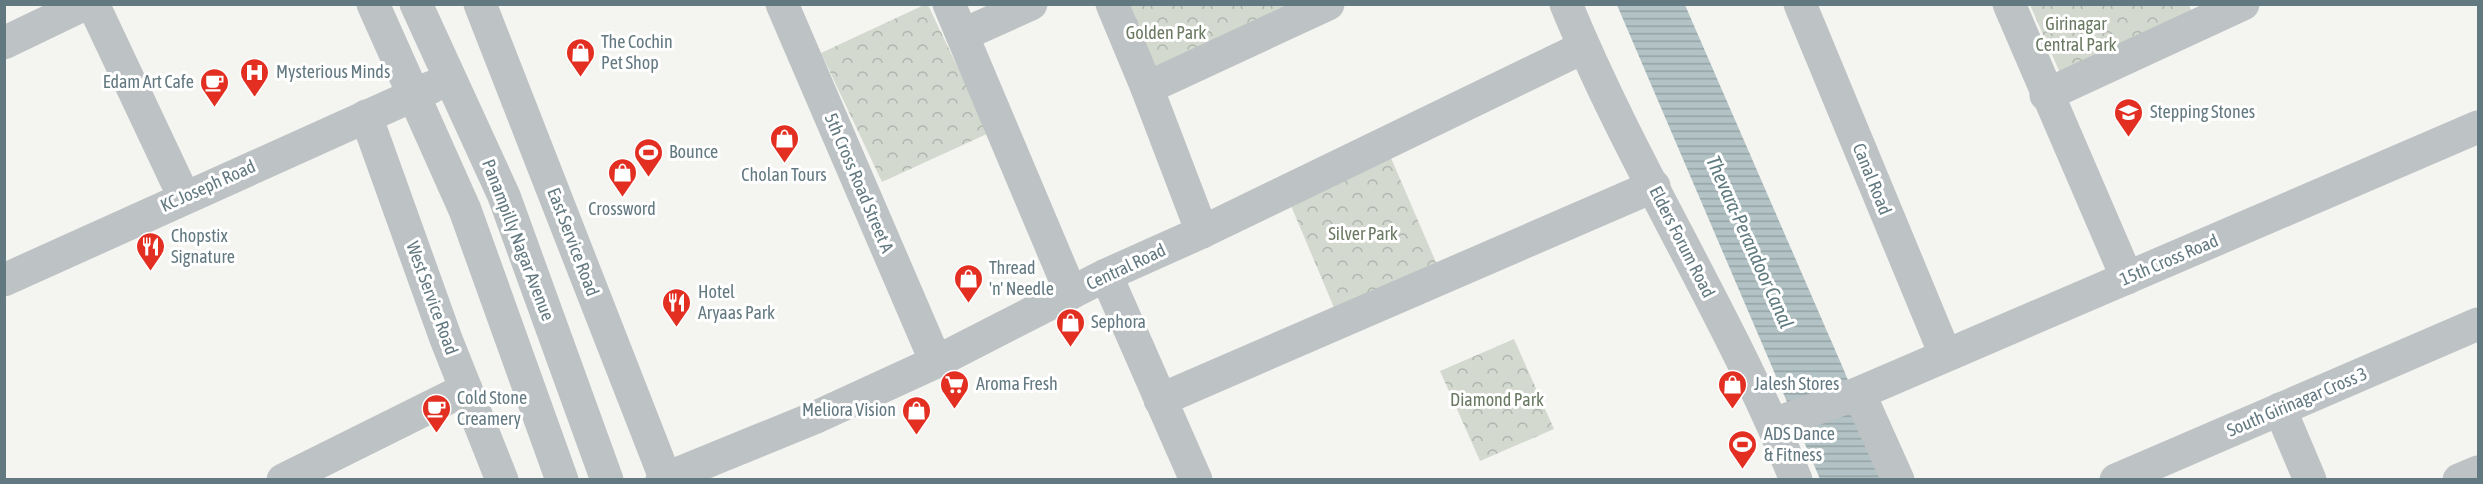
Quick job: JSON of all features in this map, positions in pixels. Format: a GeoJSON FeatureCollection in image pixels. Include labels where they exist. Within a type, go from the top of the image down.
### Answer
{"type":"FeatureCollection","features":[{"type":"Feature","properties":{"kind":"street"},"geometry":{"type":"LineString","coordinates":[[4,43],[85,4]]}},
{"type":"Feature","properties":{"kind":"street"},"geometry":{"type":"LineString","coordinates":[[93,4],[184,197]]}},
{"type":"Feature","properties":{"kind":"street"},"geometry":{"type":"LineString","coordinates":[[373,4],[465,210],[562,480]]}},
{"type":"Feature","properties":{"kind":"street","name":"Panampilly Nagar Avenue"},"geometry":{"type":"LineString","coordinates":[[416,4],[504,196],[608,480]]}},
{"type":"Feature","properties":{"kind":"street","name":"East Service Road"},"geometry":{"type":"LineString","coordinates":[[480,4],[665,479]]}},
{"type":"Feature","properties":{"kind":"street","name":"5th Cross Road Street A"},"geometry":{"type":"LineString","coordinates":[[782,4],[936,362]]}},
{"type":"Feature","properties":{"kind":"street"},"geometry":{"type":"LineString","coordinates":[[949,4],[1071,293]]}},
{"type":"Feature","properties":{"kind":"street"},"geometry":{"type":"LineString","coordinates":[[962,35],[1031,4]]}},
{"type":"Feature","properties":{"kind":"street"},"geometry":{"type":"LineString","coordinates":[[1112,4],[1202,232]]}},
{"type":"Feature","properties":{"kind":"street"},"geometry":{"type":"LineString","coordinates":[[1147,88],[1328,4]]}},
{"type":"Feature","properties":{"kind":"street","name":"Elders Forum Road"},"geometry":{"type":"LineString","coordinates":[[1566,4],[1617,121],[1654,186],[1774,424],[1797,480]]}},
{"type":"Feature","properties":{"kind":"street","name":"Canal Road"},"geometry":{"type":"LineString","coordinates":[[1800,4],[1945,354]]}},
{"type":"Feature","properties":{"kind":"street"},"geometry":{"type":"LineString","coordinates":[[2008,4],[2127,278]]}},
{"type":"Feature","properties":{"kind":"street"},"geometry":{"type":"LineString","coordinates":[[2046,95],[2243,4]]}},
{"type":"Feature","properties":{"kind":"street","name":"Central Road"},"geometry":{"type":"LineString","coordinates":[[665,479],[814,418],[936,362],[1106,275],[1202,232],[1584,47]]}},
{"type":"Feature","properties":{"kind":"street","name":"KC Joseph Road"},"geometry":{"type":"LineString","coordinates":[[4,280],[450,79]]}},
{"type":"Feature","properties":{"kind":"street","name":"West Service Road"},"geometry":{"type":"LineString","coordinates":[[366,116],[446,339],[502,480]]}},
{"type":"Feature","properties":{"kind":"street","name":"15th Cross Road"},"geometry":{"type":"LineString","coordinates":[[1774,424],[1860,393],[1945,354],[2478,127]]}},
{"type":"Feature","properties":{"kind":"street"},"geometry":{"type":"LineString","coordinates":[[1160,400],[1654,186]]}},
{"type":"Feature","properties":{"kind":"street"},"geometry":{"type":"LineString","coordinates":[[1106,275],[1160,400],[1188,476]]}},
{"type":"Feature","properties":{"kind":"street","name":"South Girinagar Cross 3"},"geometry":{"type":"LineString","coordinates":[[2116,480],[2478,324]]}},
{"type":"Feature","properties":{"kind":"street"},"geometry":{"type":"LineString","coordinates":[[283,480],[466,389]]}},
{"type":"Feature","properties":{"kind":"street"},"geometry":{"type":"LineString","coordinates":[[1860,393],[1898,480]]}},
{"type":"Feature","properties":{"kind":"street"},"geometry":{"type":"LineString","coordinates":[[2280,409],[2310,480]]}},
{"type":"Feature","properties":{"kind":"street"},"geometry":{"type":"LineString","coordinates":[[2458,480],[2478,472]]}},
{"type":"Feature","properties":{"kind":"green space"},"geometry":{"type":"Polygon","coordinates":[[[928,5],[989,133],[882,182],[821,53],[928,5]]]}},
{"type":"Feature","properties":{"kind":"green space","name":"Golden Park"},"geometry":{"type":"Polygon","coordinates":[[[1124,5],[1300,5],[1152,69],[1124,5]]]}},
{"type":"Feature","properties":{"kind":"green space","name":"Girinagar Central Park"},"geometry":{"type":"Polygon","coordinates":[[[2030,5],[2189,5],[2193,15],[2061,75],[2030,5]]]}},
{"type":"Feature","properties":{"kind":"green space","name":"Silver Park"},"geometry":{"type":"Polygon","coordinates":[[[1391,158],[1438,267],[1335,310],[1289,201],[1391,158]]]}},
{"type":"Feature","properties":{"kind":"green space","name":"Diamond Park"},"geometry":{"type":"Polygon","coordinates":[[[1514,339],[1554,429],[1480,461],[1440,371],[1514,339]]]}},
{"type":"Feature","properties":{"kind":"water","name":"Thevara-Perandoor Canal"},"geometry":{"type":"Polygon","coordinates":[[[1617,5],[1685,5],[1843,368],[1888,479],[1820,479],[1617,5]]]}},
{"type":"Feature","properties":{"kind":"place","name":"The Cochin Pet Shop"},"geometry":{"type":"Point","coordinates":[580,78]}},
{"type":"Feature","properties":{"kind":"place","name":"Mysterious Minds"},"geometry":{"type":"Point","coordinates":[255,98]}},
{"type":"Feature","properties":{"kind":"place","name":"Edam Art Cafe"},"geometry":{"type":"Point","coordinates":[215,108]}},
{"type":"Feature","properties":{"kind":"place","name":"Stepping Stones"},"geometry":{"type":"Point","coordinates":[2129,138]}},
{"type":"Feature","properties":{"kind":"place","name":"Cholan Tours"},"geometry":{"type":"Point","coordinates":[784,164]}},
{"type":"Feature","properties":{"kind":"place","name":"Bounce"},"geometry":{"type":"Point","coordinates":[648,178]}},
{"type":"Feature","properties":{"kind":"place","name":"Crossword"},"geometry":{"type":"Point","coordinates":[622,198]}},
{"type":"Feature","properties":{"kind":"place","name":"Chopstix Signature"},"geometry":{"type":"Point","coordinates":[150,272]}},
{"type":"Feature","properties":{"kind":"place","name":"Thread 'n' Needle"},"geometry":{"type":"Point","coordinates":[968,304]}},
{"type":"Feature","properties":{"kind":"place","name":"Hotel Aryaas Park"},"geometry":{"type":"Point","coordinates":[677,328]}},
{"type":"Feature","properties":{"kind":"place","name":"Sephora"},"geometry":{"type":"Point","coordinates":[1070,348]}},
{"type":"Feature","properties":{"kind":"place","name":"Aroma Fresh"},"geometry":{"type":"Point","coordinates":[955,410]}},
{"type":"Feature","properties":{"kind":"place","name":"Jalesh Stores"},"geometry":{"type":"Point","coordinates":[1733,410]}},
{"type":"Feature","properties":{"kind":"place","name":"Cold Stone Creamery"},"geometry":{"type":"Point","coordinates":[436,434]}},
{"type":"Feature","properties":{"kind":"place","name":"Meliora Vision"},"geometry":{"type":"Point","coordinates":[917,436]}},
{"type":"Feature","properties":{"kind":"place","name":"ADS Dance & Fitness"},"geometry":{"type":"Point","coordinates":[1743,470]}}]}
